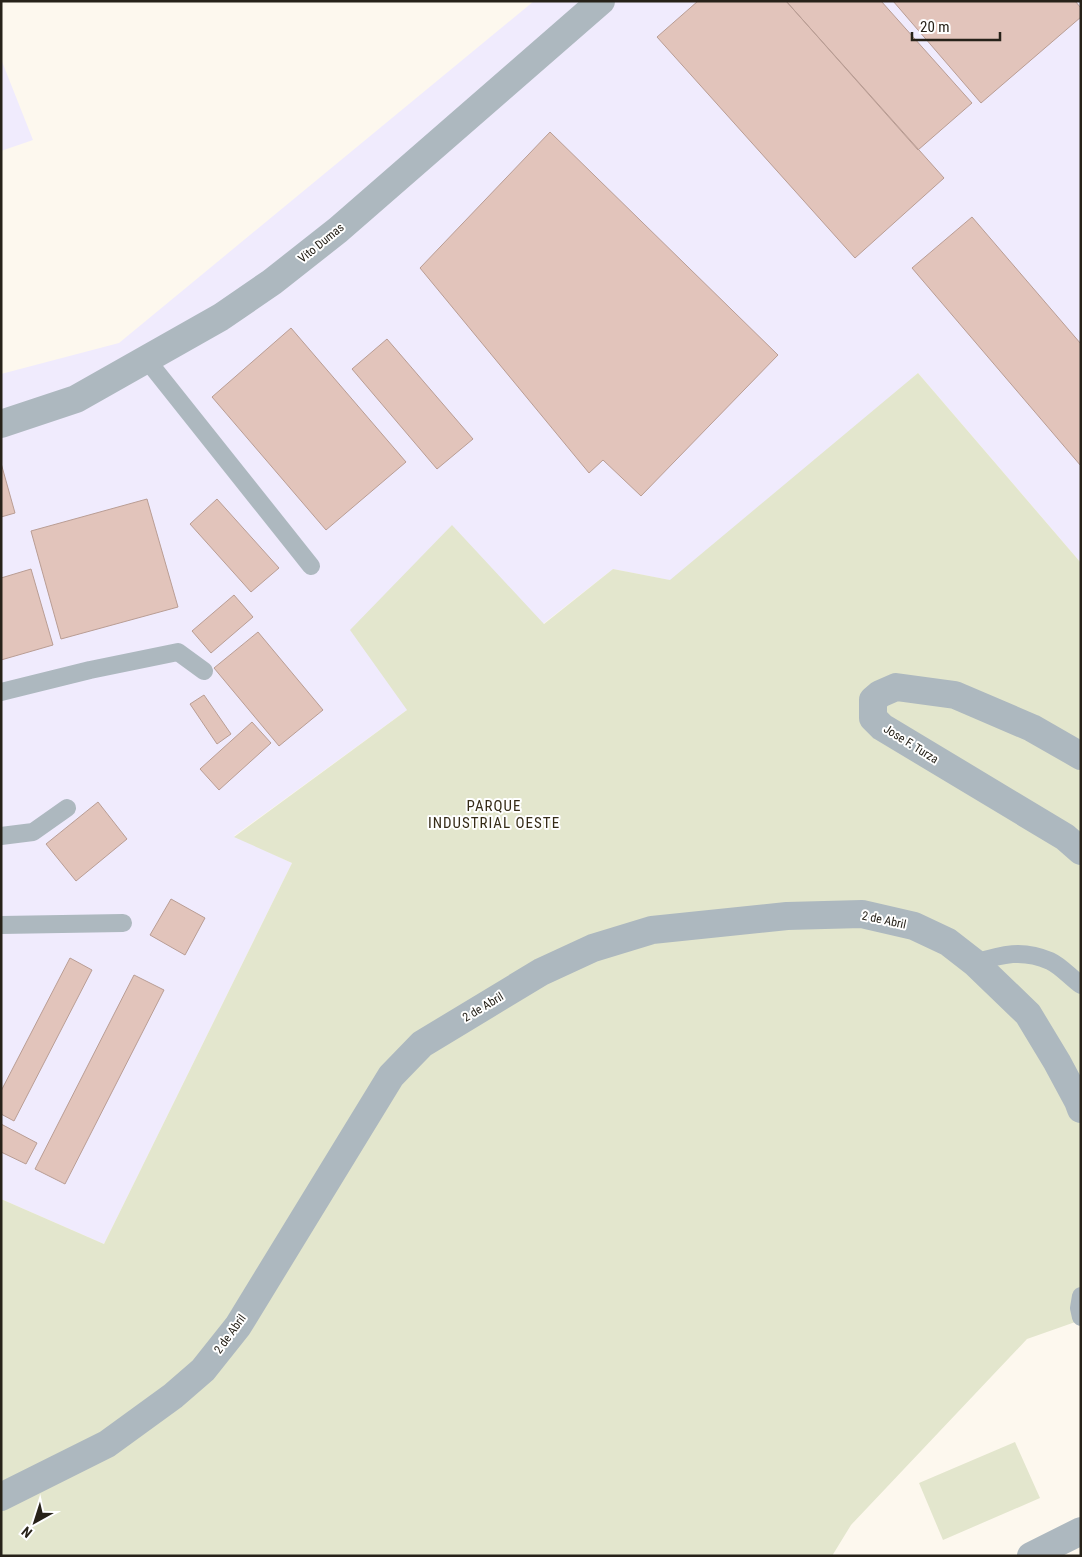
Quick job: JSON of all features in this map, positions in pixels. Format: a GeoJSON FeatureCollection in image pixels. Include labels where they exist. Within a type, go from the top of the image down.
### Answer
{"type":"FeatureCollection","features":[{"type":"Feature","properties":{"kind":"street","name":"Vito Dumas"},"geometry":{"type":"LineString","coordinates":[[1,424],[76,399],[222,316],[272,282],[312,251],[601,1]]}},
{"type":"Feature","properties":{"kind":"street","name":"Jose F. Turza"},"geometry":{"type":"LineString","coordinates":[[1081,756],[1032,728],[955,696],[896,688],[880,694],[873,700],[873,718],[882,727],[1065,837],[1081,851]]}},
{"type":"Feature","properties":{"kind":"street","name":"2 de Abril"},"geometry":{"type":"LineString","coordinates":[[1,1497],[107,1444],[173,1396],[203,1370],[238,1326],[391,1076],[422,1044],[541,972],[593,948],[652,930],[787,916],[862,914],[914,926],[948,942],[975,963],[1028,1014],[1057,1062],[1081,1109]]}},
{"type":"Feature","properties":{"kind":"street"},"geometry":{"type":"LineString","coordinates":[[1031,1556],[1081,1531]]}},
{"type":"Feature","properties":{"kind":"lane"},"geometry":{"type":"LineString","coordinates":[[147,360],[311,566]]}},
{"type":"Feature","properties":{"kind":"lane"},"geometry":{"type":"LineString","coordinates":[[1,692],[90,670],[178,652],[204,671]]}},
{"type":"Feature","properties":{"kind":"lane"},"geometry":{"type":"LineString","coordinates":[[1,836],[32,832],[67,808]]}},
{"type":"Feature","properties":{"kind":"lane"},"geometry":{"type":"LineString","coordinates":[[1,925],[123,923]]}},
{"type":"Feature","properties":{"kind":"lane"},"geometry":{"type":"LineString","coordinates":[[975,963],[1002,954],[1026,953],[1052,962],[1081,985]]}},
{"type":"Feature","properties":{"kind":"lane"},"geometry":{"type":"LineString","coordinates":[[1081,1296],[1079,1308],[1081,1317]]}},
{"type":"Feature","properties":{"kind":"shaded area"},"geometry":{"type":"Polygon","coordinates":[[[534,1],[1081,1],[1081,563],[918,373],[689,584],[613,569],[543,624],[452,526],[407,710],[234,836],[292,863],[104,1244],[1,1199],[1,374],[119,343],[534,1]]]}},
{"type":"Feature","properties":{"kind":"shaded area"},"geometry":{"type":"Polygon","coordinates":[[[1,59],[33,140],[1,151],[1,59]]]}},
{"type":"Feature","properties":{"kind":"green space"},"geometry":{"type":"Polygon","coordinates":[[[918,373],[1081,563],[1081,1320],[1027,1339],[851,1525],[832,1556],[1,1556],[1,1199],[104,1244],[292,863],[234,837],[407,710],[350,630],[452,525],[544,624],[613,569],[670,580],[918,373]]]}},
{"type":"Feature","properties":{"kind":"green space"},"geometry":{"type":"Polygon","coordinates":[[[1015,1442],[1040,1498],[943,1540],[919,1483],[1015,1442]]]}},
{"type":"Feature","properties":{"kind":"building"},"geometry":{"type":"Polygon","coordinates":[[[698,1],[786,1],[944,178],[855,258],[657,37],[698,1]]]}},
{"type":"Feature","properties":{"kind":"building"},"geometry":{"type":"Polygon","coordinates":[[[786,1],[881,1],[972,103],[918,150],[786,1]]]}},
{"type":"Feature","properties":{"kind":"building"},"geometry":{"type":"Polygon","coordinates":[[[893,1],[1075,1],[1081,8],[1081,17],[981,103],[893,1]]]}},
{"type":"Feature","properties":{"kind":"building"},"geometry":{"type":"Polygon","coordinates":[[[550,132],[778,355],[641,496],[603,460],[589,473],[420,268],[550,132]]]}},
{"type":"Feature","properties":{"kind":"building"},"geometry":{"type":"Polygon","coordinates":[[[972,217],[1081,344],[1081,466],[912,268],[972,217]]]}},
{"type":"Feature","properties":{"kind":"building"},"geometry":{"type":"Polygon","coordinates":[[[291,328],[406,462],[326,530],[212,397],[291,328]]]}},
{"type":"Feature","properties":{"kind":"building"},"geometry":{"type":"Polygon","coordinates":[[[387,339],[473,439],[437,469],[352,369],[387,339]]]}},
{"type":"Feature","properties":{"kind":"building"},"geometry":{"type":"Polygon","coordinates":[[[1,463],[15,513],[1,517],[1,463]]]}},
{"type":"Feature","properties":{"kind":"building"},"geometry":{"type":"Polygon","coordinates":[[[147,499],[178,607],[61,639],[31,531],[147,499]]]}},
{"type":"Feature","properties":{"kind":"building"},"geometry":{"type":"Polygon","coordinates":[[[217,499],[279,568],[251,592],[190,524],[217,499]]]}},
{"type":"Feature","properties":{"kind":"building"},"geometry":{"type":"Polygon","coordinates":[[[31,569],[53,645],[1,660],[1,578],[31,569]]]}},
{"type":"Feature","properties":{"kind":"building"},"geometry":{"type":"Polygon","coordinates":[[[234,595],[253,617],[211,653],[192,631],[234,595]]]}},
{"type":"Feature","properties":{"kind":"building"},"geometry":{"type":"Polygon","coordinates":[[[258,632],[323,710],[279,746],[214,668],[258,632]]]}},
{"type":"Feature","properties":{"kind":"building"},"geometry":{"type":"Polygon","coordinates":[[[204,695],[231,734],[217,744],[190,704],[204,695]]]}},
{"type":"Feature","properties":{"kind":"building"},"geometry":{"type":"Polygon","coordinates":[[[252,722],[271,743],[219,790],[200,769],[252,722]]]}},
{"type":"Feature","properties":{"kind":"building"},"geometry":{"type":"Polygon","coordinates":[[[98,802],[127,839],[76,881],[46,844],[98,802]]]}},
{"type":"Feature","properties":{"kind":"building"},"geometry":{"type":"Polygon","coordinates":[[[171,899],[205,918],[185,955],[150,935],[171,899]]]}},
{"type":"Feature","properties":{"kind":"building"},"geometry":{"type":"Polygon","coordinates":[[[70,958],[92,970],[14,1121],[1,1114],[1,1091],[70,958]]]}},
{"type":"Feature","properties":{"kind":"building"},"geometry":{"type":"Polygon","coordinates":[[[134,975],[164,990],[65,1184],[35,1169],[134,975]]]}},
{"type":"Feature","properties":{"kind":"building"},"geometry":{"type":"Polygon","coordinates":[[[1,1124],[37,1143],[26,1164],[1,1152],[1,1124]]]}},
{"type":"Feature","properties":{"kind":"district","name":"PARQUE INDUSTRIAL OESTE"},"geometry":{"type":"Point","coordinates":[494,814]}}]}
